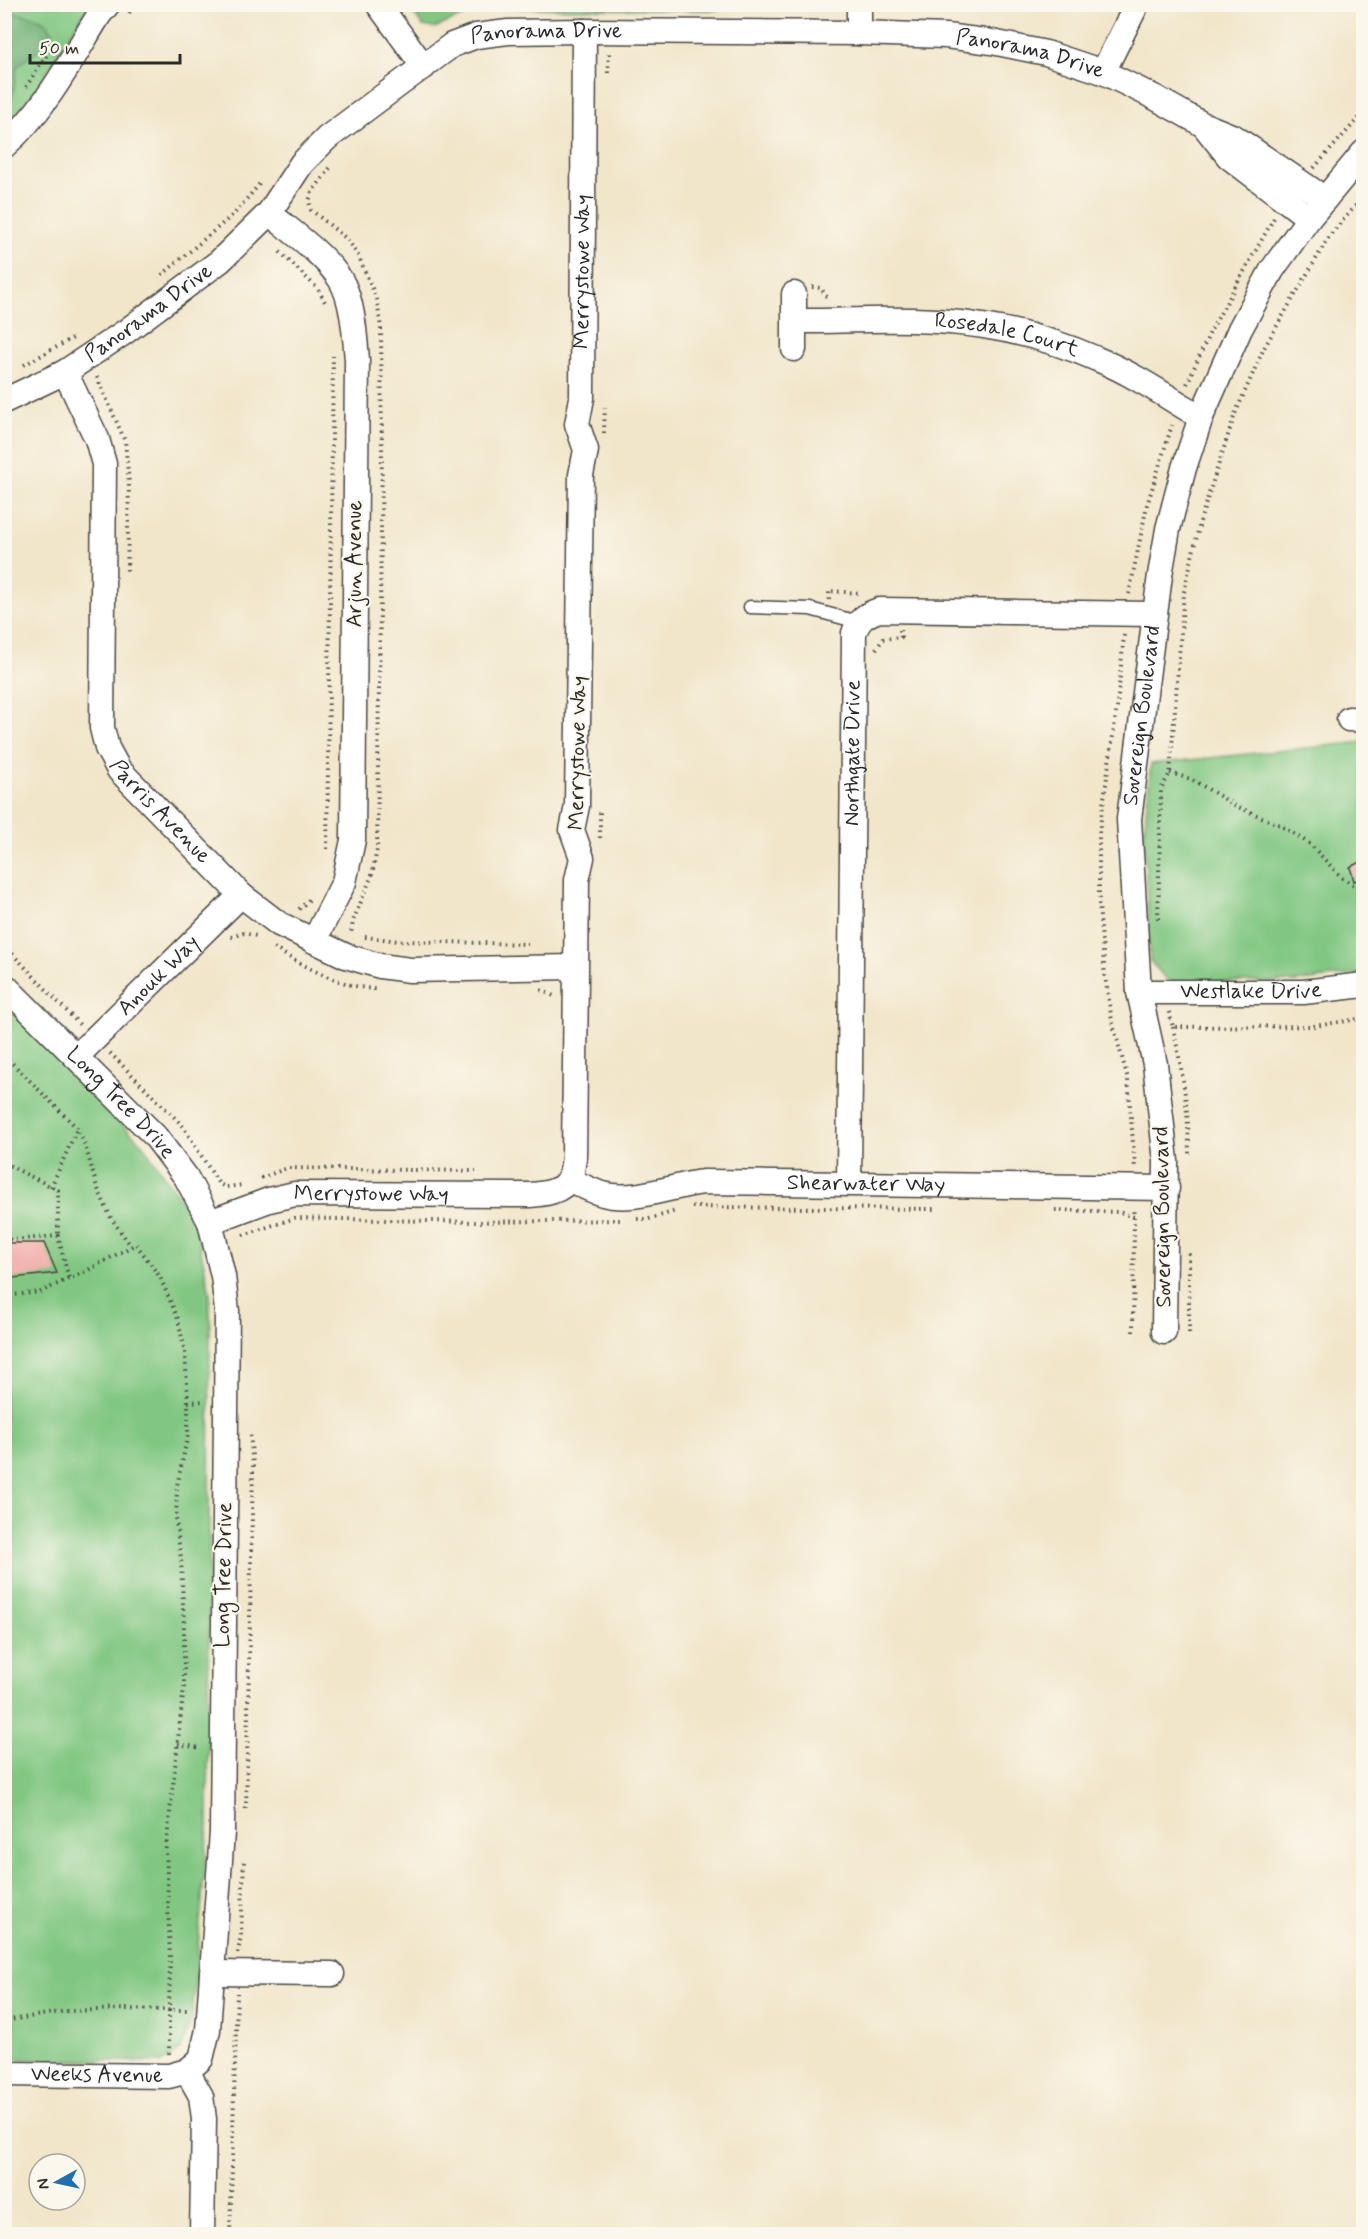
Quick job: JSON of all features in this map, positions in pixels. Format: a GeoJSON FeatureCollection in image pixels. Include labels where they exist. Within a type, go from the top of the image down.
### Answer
{"type":"FeatureCollection","features":[{"type":"Feature","properties":{"kind":"street"},"geometry":{"type":"LineString","coordinates":[[4,146],[22,131],[49,96],[108,4]]}},
{"type":"Feature","properties":{"kind":"street"},"geometry":{"type":"LineString","coordinates":[[378,4],[424,67]]}},
{"type":"Feature","properties":{"kind":"street"},"geometry":{"type":"LineString","coordinates":[[859,4],[859,33]]}},
{"type":"Feature","properties":{"kind":"street"},"geometry":{"type":"LineString","coordinates":[[1103,72],[1137,4]]}},
{"type":"Feature","properties":{"kind":"street","name":"Panorama Drive"},"geometry":{"type":"LineString","coordinates":[[4,401],[65,372],[173,297],[220,261],[268,213],[302,163],[327,138],[452,45],[476,36],[508,32],[584,31],[859,33],[946,36],[1046,53],[1103,72],[1202,124],[1234,137],[1296,194],[1309,218]]}},
{"type":"Feature","properties":{"kind":"street","name":"Merrystowe Way"},"geometry":{"type":"LineString","coordinates":[[210,1222],[270,1200],[295,1194],[530,1196],[546,1194],[558,1189],[569,1179],[574,1158],[577,880],[582,858],[572,830],[577,806],[581,475],[586,450],[577,424],[582,398],[584,31]]}},
{"type":"Feature","properties":{"kind":"street","name":"Sovereign Boulevard"},"geometry":{"type":"LineString","coordinates":[[1164,1332],[1167,1188],[1155,1064],[1139,992],[1129,819],[1154,614],[1168,530],[1184,468],[1201,417],[1240,329],[1272,270],[1309,218],[1364,152]]}},
{"type":"Feature","properties":{"kind":"street","name":"Panorama Drive"},"geometry":{"type":"LineString","coordinates":[[1296,194],[1325,199]]}},
{"type":"Feature","properties":{"kind":"street","name":"Arjun Avenue"},"geometry":{"type":"LineString","coordinates":[[268,213],[312,248],[341,280],[354,319],[357,360],[353,840],[344,882],[314,941]]}},
{"type":"Feature","properties":{"kind":"street"},"geometry":{"type":"LineString","coordinates":[[794,294],[794,349]]}},
{"type":"Feature","properties":{"kind":"street","name":"Rosedale Court"},"geometry":{"type":"LineString","coordinates":[[795,321],[938,322],[981,326],[1022,334],[1098,359],[1132,376],[1201,417]]}},
{"type":"Feature","properties":{"kind":"street","name":"Parris Avenue"},"geometry":{"type":"LineString","coordinates":[[65,372],[97,439],[104,464],[102,728],[107,748],[119,770],[240,895],[279,924],[346,956],[380,966],[410,970],[575,967]]}},
{"type":"Feature","properties":{"kind":"street"},"geometry":{"type":"LineString","coordinates":[[858,622],[866,614],[879,610],[1154,614]]}},
{"type":"Feature","properties":{"kind":"street","name":"Northgate Drive"},"geometry":{"type":"LineString","coordinates":[[849,1184],[854,633],[858,622]]}},
{"type":"Feature","properties":{"kind":"street","name":"Anouk Way"},"geometry":{"type":"LineString","coordinates":[[76,1057],[240,895]]}},
{"type":"Feature","properties":{"kind":"street","name":"Long Tree Drive"},"geometry":{"type":"LineString","coordinates":[[4,985],[156,1136],[186,1177],[210,1222],[224,1276],[227,1311],[222,1832],[208,2030],[201,2059],[178,2074]]}},
{"type":"Feature","properties":{"kind":"street","name":"Westlake Drive"},"geometry":{"type":"LineString","coordinates":[[1139,992],[1303,992],[1364,985]]}},
{"type":"Feature","properties":{"kind":"street","name":"Shearwater Way"},"geometry":{"type":"LineString","coordinates":[[569,1179],[587,1188],[614,1196],[632,1196],[683,1184],[704,1182],[1167,1188]]}},
{"type":"Feature","properties":{"kind":"street"},"geometry":{"type":"LineString","coordinates":[[212,1973],[332,1974]]}},
{"type":"Feature","properties":{"kind":"street","name":"Weeks Avenue"},"geometry":{"type":"LineString","coordinates":[[4,2073],[178,2074]]}},
{"type":"Feature","properties":{"kind":"street"},"geometry":{"type":"LineString","coordinates":[[178,2074],[201,2096],[204,2119],[202,2235]]}},
{"type":"Feature","properties":{"kind":"lane"},"geometry":{"type":"LineString","coordinates":[[750,607],[810,609],[858,622]]}},
{"type":"Feature","properties":{"kind":"path"},"geometry":{"type":"LineString","coordinates":[[20,95],[51,48]]}},
{"type":"Feature","properties":{"kind":"path"},"geometry":{"type":"LineString","coordinates":[[1133,1332],[1133,1207],[1137,1187],[1128,1079],[1113,1021],[1105,976],[1099,905],[1100,833],[1117,707],[1125,613],[1135,555],[1147,505],[1179,404],[1211,330],[1275,218],[1320,161],[1364,112]]}},
{"type":"Feature","properties":{"kind":"path"},"geometry":{"type":"LineString","coordinates":[[333,164],[312,192],[309,201],[311,210],[347,240],[359,256],[377,300],[381,328],[382,451],[377,849],[372,875],[353,921],[351,936]]}},
{"type":"Feature","properties":{"kind":"path"},"geometry":{"type":"LineString","coordinates":[[153,282],[235,213],[262,181]]}},
{"type":"Feature","properties":{"kind":"path"},"geometry":{"type":"LineString","coordinates":[[1158,927],[1161,789],[1170,773],[1184,592],[1201,518],[1232,424],[1264,348],[1330,235],[1364,196]]}},
{"type":"Feature","properties":{"kind":"path"},"geometry":{"type":"LineString","coordinates":[[278,249],[318,289],[327,306]]}},
{"type":"Feature","properties":{"kind":"path"},"geometry":{"type":"LineString","coordinates":[[23,366],[78,336]]}},
{"type":"Feature","properties":{"kind":"path"},"geometry":{"type":"LineString","coordinates":[[326,857],[329,812],[333,346]]}},
{"type":"Feature","properties":{"kind":"path"},"geometry":{"type":"LineString","coordinates":[[76,395],[106,371]]}},
{"type":"Feature","properties":{"kind":"path"},"geometry":{"type":"LineString","coordinates":[[98,377],[125,441],[129,483],[127,575]]}},
{"type":"Feature","properties":{"kind":"path"},"geometry":{"type":"LineString","coordinates":[[829,614],[829,591],[838,593]]}},
{"type":"Feature","properties":{"kind":"path"},"geometry":{"type":"LineString","coordinates":[[875,654],[877,645],[884,639],[901,637],[901,611]]}},
{"type":"Feature","properties":{"kind":"path"},"geometry":{"type":"LineString","coordinates":[[1170,773],[1191,779],[1238,807],[1278,824],[1310,844],[1342,878],[1364,891]]}},
{"type":"Feature","properties":{"kind":"path"},"geometry":{"type":"LineString","coordinates":[[300,909],[316,891]]}},
{"type":"Feature","properties":{"kind":"path"},"geometry":{"type":"LineString","coordinates":[[290,908],[326,917],[351,936],[399,941],[535,944]]}},
{"type":"Feature","properties":{"kind":"path"},"geometry":{"type":"LineString","coordinates":[[230,937],[244,933],[254,935],[264,941]]}},
{"type":"Feature","properties":{"kind":"path"},"geometry":{"type":"LineString","coordinates":[[4,945],[94,1039],[182,1125],[219,1184],[226,1187],[243,1185]]}},
{"type":"Feature","properties":{"kind":"path"},"geometry":{"type":"LineString","coordinates":[[273,947],[322,973],[351,985],[383,989]]}},
{"type":"Feature","properties":{"kind":"path"},"geometry":{"type":"LineString","coordinates":[[533,990],[543,990],[555,996],[561,1006]]}},
{"type":"Feature","properties":{"kind":"path"},"geometry":{"type":"LineString","coordinates":[[1166,992],[1173,1027],[1315,1026],[1364,1018]]}},
{"type":"Feature","properties":{"kind":"path"},"geometry":{"type":"LineString","coordinates":[[4,1054],[77,1128],[85,1145],[97,1187],[111,1218],[131,1246]]}},
{"type":"Feature","properties":{"kind":"path"},"geometry":{"type":"LineString","coordinates":[[51,1187],[77,1128]]}},
{"type":"Feature","properties":{"kind":"path"},"geometry":{"type":"LineString","coordinates":[[4,1162],[58,1191],[58,1236],[69,1279]]}},
{"type":"Feature","properties":{"kind":"path"},"geometry":{"type":"LineString","coordinates":[[254,1181],[287,1168],[483,1171]]}},
{"type":"Feature","properties":{"kind":"path"},"geometry":{"type":"LineString","coordinates":[[892,1209],[895,1184]]}},
{"type":"Feature","properties":{"kind":"path"},"geometry":{"type":"LineString","coordinates":[[631,1220],[669,1215],[684,1207],[948,1209]]}},
{"type":"Feature","properties":{"kind":"path"},"geometry":{"type":"LineString","coordinates":[[1049,1210],[1119,1212],[1134,1217]]}},
{"type":"Feature","properties":{"kind":"path"},"geometry":{"type":"LineString","coordinates":[[236,1237],[295,1218],[476,1222],[622,1220]]}},
{"type":"Feature","properties":{"kind":"path"},"geometry":{"type":"LineString","coordinates":[[4,1237],[10,1240],[58,1236]]}},
{"type":"Feature","properties":{"kind":"path"},"geometry":{"type":"LineString","coordinates":[[4,1296],[40,1292],[136,1244],[160,1277],[178,1319],[185,1352],[189,1402],[188,1434],[177,1486],[176,1522],[181,1558],[184,1686],[166,1848],[170,1958],[169,2010],[178,2074]]}},
{"type":"Feature","properties":{"kind":"path"},"geometry":{"type":"LineString","coordinates":[[4,2021],[66,2011],[125,2008],[169,2010]]}},
{"type":"Feature","properties":{"kind":"green space"},"geometry":{"type":"Polygon","coordinates":[[[719,4],[719,10],[501,8],[467,14],[435,28],[423,26],[407,5],[719,4]]]}},
{"type":"Feature","properties":{"kind":"green space"},"geometry":{"type":"Polygon","coordinates":[[[5,5],[89,5],[32,95],[5,127],[5,5]]]}},
{"type":"Feature","properties":{"kind":"green space"},"geometry":{"type":"Polygon","coordinates":[[[11,12],[40,20],[53,32],[41,48],[17,67],[13,94],[5,107],[5,34],[11,12]]]}},
{"type":"Feature","properties":{"kind":"green space"},"geometry":{"type":"Polygon","coordinates":[[[1363,742],[1363,970],[1355,974],[1295,982],[1169,982],[1150,961],[1144,834],[1151,764],[1363,742]]]}},
{"type":"Feature","properties":{"kind":"green space"},"geometry":{"type":"Polygon","coordinates":[[[5,1006],[143,1145],[195,1221],[210,1294],[208,1826],[192,2019],[181,2049],[162,2062],[5,2059],[5,1006]]]}},
{"type":"Feature","properties":{"kind":"building"},"geometry":{"type":"Polygon","coordinates":[[[1364,860],[1364,878],[1354,881],[1350,867],[1364,860]]]}},
{"type":"Feature","properties":{"kind":"building"},"geometry":{"type":"Polygon","coordinates":[[[4,1243],[44,1243],[57,1273],[4,1279],[4,1243]]]}}]}
